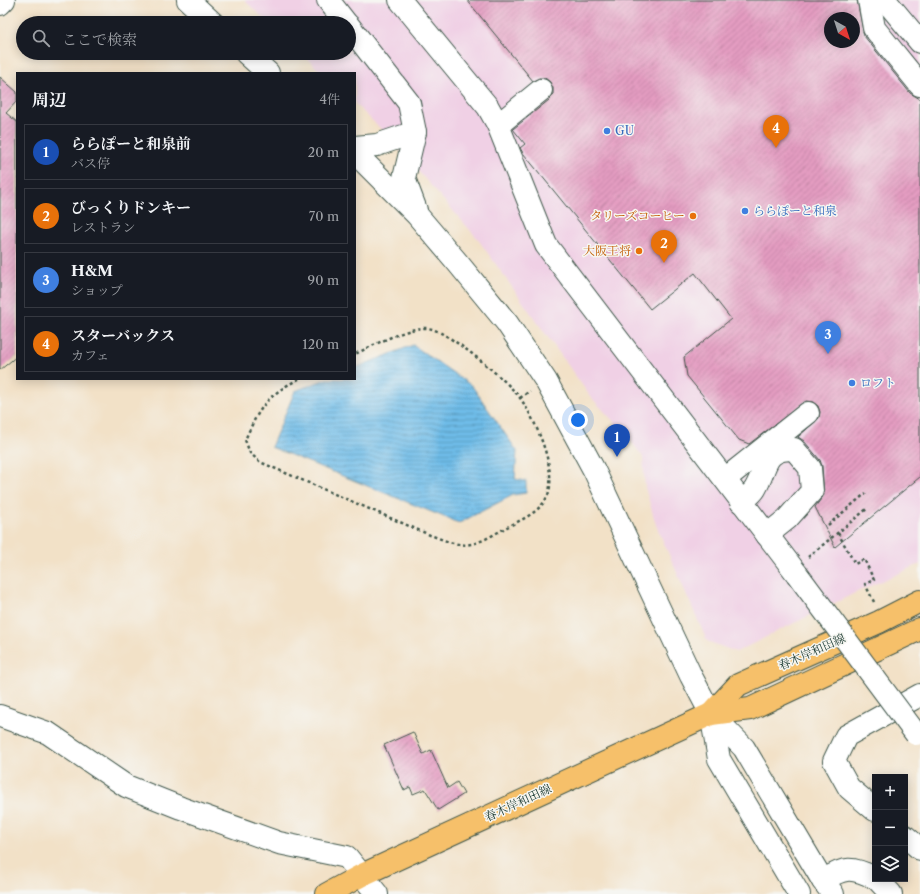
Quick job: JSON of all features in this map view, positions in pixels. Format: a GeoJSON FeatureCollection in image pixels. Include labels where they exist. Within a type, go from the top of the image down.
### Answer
{"type":"FeatureCollection","features":[{"type":"Feature","properties":{"kind":"main road","name":"春木岸和田線"},"geometry":{"type":"LineString","coordinates":[[711,714],[738,685],[879,622],[920,601]]}},
{"type":"Feature","properties":{"kind":"main road","name":"春木岸和田線"},"geometry":{"type":"LineString","coordinates":[[326,894],[362,875],[711,714],[750,709],[920,630]]}},
{"type":"Feature","properties":{"kind":"street"},"geometry":{"type":"LineString","coordinates":[[0,4],[4,0]]}},
{"type":"Feature","properties":{"kind":"street"},"geometry":{"type":"LineString","coordinates":[[188,0],[205,16]]}},
{"type":"Feature","properties":{"kind":"street"},"geometry":{"type":"LineString","coordinates":[[328,0],[341,16]]}},
{"type":"Feature","properties":{"kind":"street"},"geometry":{"type":"LineString","coordinates":[[400,0],[488,107],[498,125],[546,244],[767,535],[801,567],[918,737]]}},
{"type":"Feature","properties":{"kind":"street"},"geometry":{"type":"LineString","coordinates":[[869,0],[874,28],[920,85]]}},
{"type":"Feature","properties":{"kind":"street"},"geometry":{"type":"LineString","coordinates":[[885,0],[920,42]]}},
{"type":"Feature","properties":{"kind":"street"},"geometry":{"type":"LineString","coordinates":[[356,35],[409,103],[415,132],[404,178],[417,215]]}},
{"type":"Feature","properties":{"kind":"street"},"geometry":{"type":"LineString","coordinates":[[254,60],[267,72]]}},
{"type":"Feature","properties":{"kind":"street"},"geometry":{"type":"LineString","coordinates":[[498,125],[541,90]]}},
{"type":"Feature","properties":{"kind":"street"},"geometry":{"type":"LineString","coordinates":[[356,147],[377,145],[415,132]]}},
{"type":"Feature","properties":{"kind":"street"},"geometry":{"type":"LineString","coordinates":[[356,154],[417,215],[507,323],[546,381],[594,470],[691,676],[711,714],[744,748],[828,888]]}},
{"type":"Feature","properties":{"kind":"street"},"geometry":{"type":"LineString","coordinates":[[725,479],[808,413]]}},
{"type":"Feature","properties":{"kind":"street"},"geometry":{"type":"LineString","coordinates":[[742,502],[755,490],[766,461],[780,449],[794,449],[810,468],[812,491],[787,519],[767,535]]}},
{"type":"Feature","properties":{"kind":"street"},"geometry":{"type":"LineString","coordinates":[[872,807],[849,788],[834,761],[846,736],[920,695]]}},
{"type":"Feature","properties":{"kind":"street"},"geometry":{"type":"LineString","coordinates":[[711,714],[718,759],[799,894]]}},
{"type":"Feature","properties":{"kind":"street"},"geometry":{"type":"LineString","coordinates":[[0,716],[48,733],[126,786],[181,808],[279,843],[346,858],[377,894]]}},
{"type":"Feature","properties":{"kind":"street"},"geometry":{"type":"LineString","coordinates":[[908,839],[920,849]]}},
{"type":"Feature","properties":{"kind":"street"},"geometry":{"type":"LineString","coordinates":[[828,888],[835,873],[856,869],[872,876]]}},
{"type":"Feature","properties":{"kind":"street"},"geometry":{"type":"LineString","coordinates":[[880,882],[891,894]]}},
{"type":"Feature","properties":{"kind":"path"},"geometry":{"type":"LineString","coordinates":[[297,380],[274,393],[261,406],[251,425],[245,440],[250,453],[260,462],[430,535],[454,543],[471,544],[493,535],[538,510],[547,496],[551,476],[547,454],[520,398],[499,375],[452,341],[432,329],[419,329],[398,335],[356,354]]}},
{"type":"Feature","properties":{"kind":"path"},"geometry":{"type":"LineString","coordinates":[[828,525],[866,494]]}},
{"type":"Feature","properties":{"kind":"path"},"geometry":{"type":"LineString","coordinates":[[801,567],[868,508]]}},
{"type":"Feature","properties":{"kind":"path"},"geometry":{"type":"LineString","coordinates":[[838,533],[855,564],[864,560],[874,580],[865,584],[875,604]]}},
{"type":"Feature","properties":{"kind":"shaded area"},"geometry":{"type":"Polygon","coordinates":[[[244,0],[920,0],[920,564],[855,593],[736,652],[707,641],[656,525],[645,487],[643,457],[628,437],[590,396],[477,238],[381,129],[356,105],[356,72],[321,72],[308,60],[356,60],[356,16],[261,16],[244,0]]]}},
{"type":"Feature","properties":{"kind":"water"},"geometry":{"type":"Polygon","coordinates":[[[413,345],[472,386],[517,451],[515,479],[526,481],[526,493],[513,495],[459,523],[271,447],[295,391],[323,380],[356,380],[356,368],[413,345]]]}},
{"type":"Feature","properties":{"kind":"building","name":"ららぽーと和泉"},"geometry":{"type":"Polygon","coordinates":[[[467,0],[857,0],[859,12],[824,12],[824,48],[860,48],[860,15],[864,36],[910,93],[920,99],[920,477],[835,547],[815,507],[824,495],[822,466],[820,460],[804,441],[798,437],[819,418],[820,412],[818,406],[813,402],[806,401],[749,444],[739,440],[687,376],[684,357],[731,319],[695,273],[650,309],[523,153],[520,148],[525,144],[513,129],[549,100],[553,94],[553,88],[550,82],[545,78],[539,78],[533,81],[467,0]]]}},
{"type":"Feature","properties":{"kind":"building"},"geometry":{"type":"Polygon","coordinates":[[[0,77],[16,91],[16,102],[6,113],[16,121],[16,357],[0,370],[0,77]]]}},
{"type":"Feature","properties":{"kind":"building"},"geometry":{"type":"Polygon","coordinates":[[[413,732],[423,754],[431,750],[448,788],[457,782],[464,794],[438,810],[425,789],[413,794],[410,787],[404,790],[384,745],[413,732]]]}},
{"type":"Feature","properties":{"kind":"place","name":"GU"},"geometry":{"type":"Point","coordinates":[607,131]}},
{"type":"Feature","properties":{"kind":"place","name":"スターバックス"},"geometry":{"type":"Point","coordinates":[776,148]}},
{"type":"Feature","properties":{"kind":"place","name":"ららぽーと和泉"},"geometry":{"type":"Point","coordinates":[745,211]}},
{"type":"Feature","properties":{"kind":"place","name":"タリーズコーヒー"},"geometry":{"type":"Point","coordinates":[693,216]}},
{"type":"Feature","properties":{"kind":"place","name":"大阪王将"},"geometry":{"type":"Point","coordinates":[639,251]}},
{"type":"Feature","properties":{"kind":"place","name":"びっくりドンキー"},"geometry":{"type":"Point","coordinates":[664,263]}},
{"type":"Feature","properties":{"kind":"place","name":"H&M"},"geometry":{"type":"Point","coordinates":[828,354]}},
{"type":"Feature","properties":{"kind":"place","name":"ロフト"},"geometry":{"type":"Point","coordinates":[852,383]}},
{"type":"Feature","properties":{"kind":"place","name":"ららぽーと和泉前"},"geometry":{"type":"Point","coordinates":[617,457]}}]}
